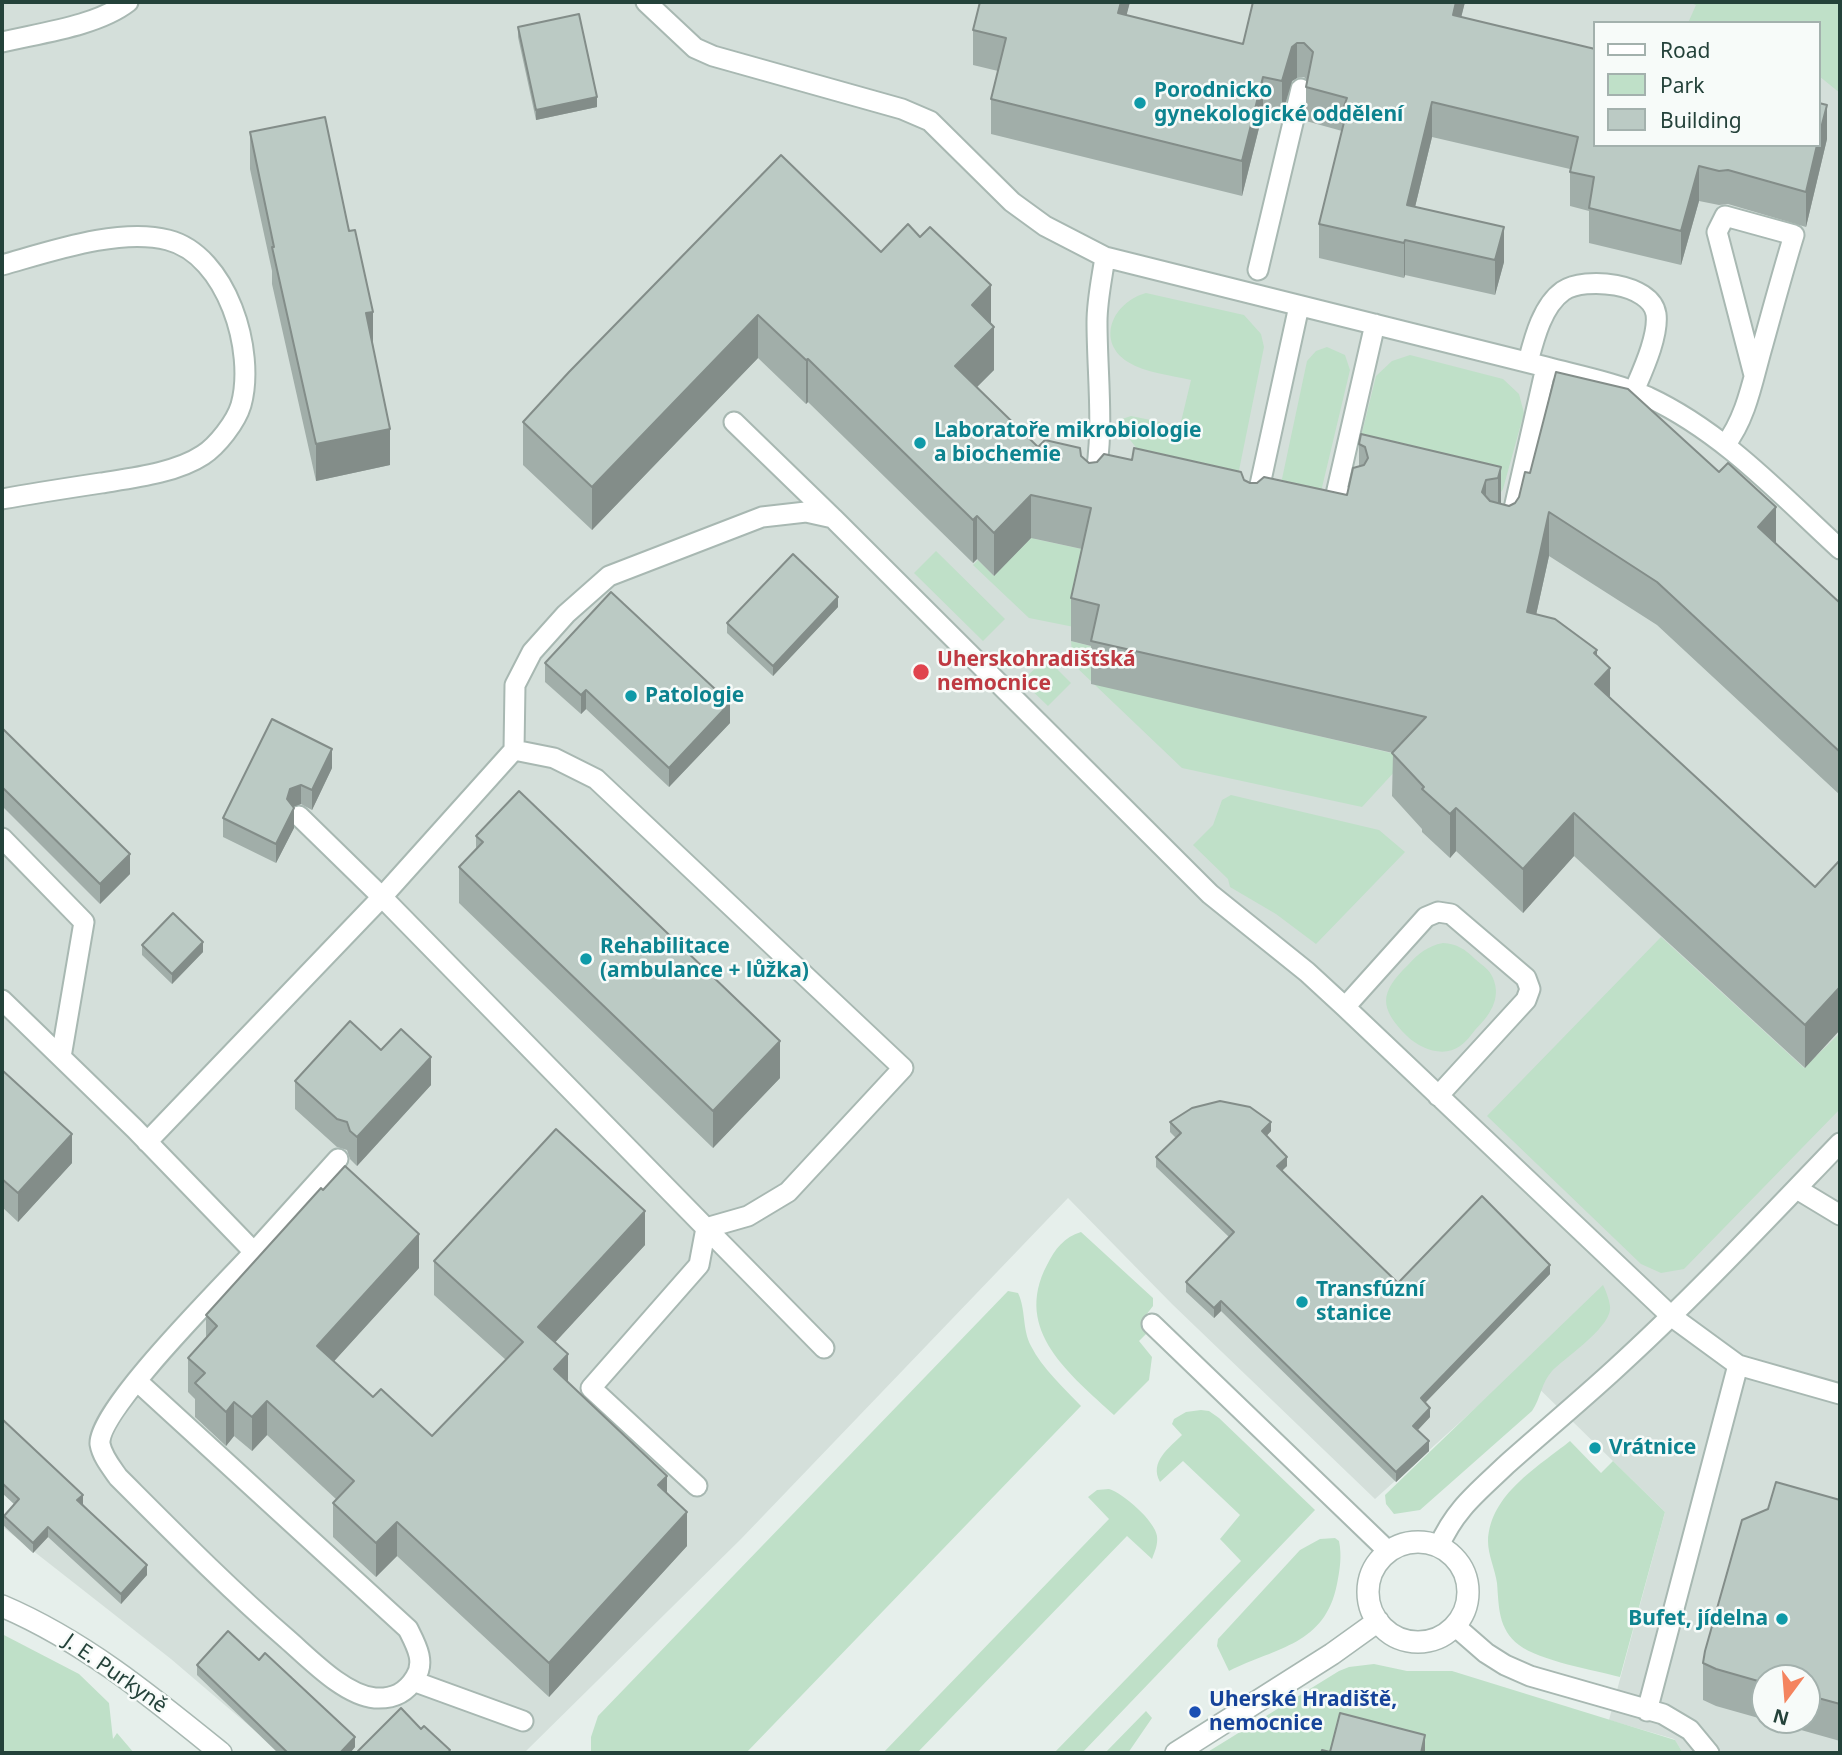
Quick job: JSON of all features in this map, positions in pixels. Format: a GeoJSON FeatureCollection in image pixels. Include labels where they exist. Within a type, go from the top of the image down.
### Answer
{"type":"FeatureCollection","features":[{"type":"Feature","properties":{"kind":"street"},"geometry":{"type":"LineString","coordinates":[[1413,1542],[1439,1546],[1461,1565],[1469,1585],[1466,1608],[1455,1626],[1435,1639],[1411,1642],[1389,1633],[1378,1621],[1368,1600],[1369,1584],[1377,1563],[1388,1551],[1413,1542]]}},
{"type":"Feature","properties":{"kind":"street","name":"J. E. Purkyně"},"geometry":{"type":"LineString","coordinates":[[2,1606],[29,1618],[90,1653],[143,1690],[220,1753]]}},
{"type":"Feature","properties":{"kind":"street"},"geometry":{"type":"LineString","coordinates":[[1177,1753],[1332,1654],[1378,1621]]}},
{"type":"Feature","properties":{"kind":"lane"},"geometry":{"type":"LineString","coordinates":[[2,42],[65,28],[128,2]]}},
{"type":"Feature","properties":{"kind":"lane"},"geometry":{"type":"LineString","coordinates":[[646,2],[695,48],[713,56],[902,109],[930,121],[1012,202],[1045,226],[1105,257],[1634,391],[1690,421],[1725,445],[1840,549]]}},
{"type":"Feature","properties":{"kind":"lane"},"geometry":{"type":"LineString","coordinates":[[1258,270],[1301,89]]}},
{"type":"Feature","properties":{"kind":"lane"},"geometry":{"type":"LineString","coordinates":[[1725,445],[1733,435],[1743,412],[1754,375],[1794,235],[1725,216],[1717,232],[1754,375]]}},
{"type":"Feature","properties":{"kind":"lane"},"geometry":{"type":"LineString","coordinates":[[2,264],[69,246],[130,236],[158,238],[182,244],[196,254],[217,277],[230,304],[243,341],[243,381],[241,405],[230,427],[203,455],[159,474],[2,499]]}},
{"type":"Feature","properties":{"kind":"lane"},"geometry":{"type":"LineString","coordinates":[[1092,494],[1099,462],[1097,319],[1105,257]]}},
{"type":"Feature","properties":{"kind":"lane"},"geometry":{"type":"LineString","coordinates":[[1494,533],[1507,537],[1537,365],[1538,329],[1549,308],[1563,291],[1594,282],[1640,292],[1651,303],[1656,314],[1650,350],[1634,391]]}},
{"type":"Feature","properties":{"kind":"lane"},"geometry":{"type":"LineString","coordinates":[[1253,515],[1299,306]]}},
{"type":"Feature","properties":{"kind":"lane"},"geometry":{"type":"LineString","coordinates":[[1356,499],[1336,494],[1375,324]]}},
{"type":"Feature","properties":{"kind":"lane"},"geometry":{"type":"LineString","coordinates":[[734,422],[1210,894],[1307,972],[1671,1316],[1738,1364],[1840,1394]]}},
{"type":"Feature","properties":{"kind":"lane"},"geometry":{"type":"LineString","coordinates":[[147,1142],[382,897],[513,750],[515,685],[532,652],[566,614],[609,576],[762,517],[806,512],[832,518]]}},
{"type":"Feature","properties":{"kind":"lane"},"geometry":{"type":"LineString","coordinates":[[513,750],[554,758],[596,779],[903,1068],[788,1192],[748,1216],[706,1228]]}},
{"type":"Feature","properties":{"kind":"lane"},"geometry":{"type":"LineString","coordinates":[[299,816],[382,897],[824,1348]]}},
{"type":"Feature","properties":{"kind":"lane"},"geometry":{"type":"LineString","coordinates":[[2,838],[84,922],[61,1057]]}},
{"type":"Feature","properties":{"kind":"lane"},"geometry":{"type":"LineString","coordinates":[[1345,1007],[1426,917],[1438,912],[1451,914],[1526,978],[1530,989],[1526,1000],[1438,1097]]}},
{"type":"Feature","properties":{"kind":"lane"},"geometry":{"type":"LineString","coordinates":[[2,1000],[147,1142],[254,1252]]}},
{"type":"Feature","properties":{"kind":"lane"},"geometry":{"type":"LineString","coordinates":[[1439,1546],[1446,1528],[1459,1510],[1671,1316],[1840,1143]]}},
{"type":"Feature","properties":{"kind":"lane"},"geometry":{"type":"LineString","coordinates":[[136,1381],[408,1629],[417,1647],[420,1671],[399,1695],[374,1698],[356,1692],[331,1677],[238,1596],[118,1477],[106,1460],[100,1443],[110,1415],[136,1381],[338,1159]]}},
{"type":"Feature","properties":{"kind":"lane"},"geometry":{"type":"LineString","coordinates":[[1797,1189],[1840,1215]]}},
{"type":"Feature","properties":{"kind":"lane"},"geometry":{"type":"LineString","coordinates":[[697,1486],[591,1388],[699,1265],[706,1228]]}},
{"type":"Feature","properties":{"kind":"lane"},"geometry":{"type":"LineString","coordinates":[[1152,1324],[1388,1551]]}},
{"type":"Feature","properties":{"kind":"lane"},"geometry":{"type":"LineString","coordinates":[[1647,1711],[1738,1364]]}},
{"type":"Feature","properties":{"kind":"lane"},"geometry":{"type":"LineString","coordinates":[[1455,1626],[1486,1653],[1530,1676],[1663,1714],[1690,1730],[1709,1753]]}},
{"type":"Feature","properties":{"kind":"lane"},"geometry":{"type":"LineString","coordinates":[[413,1681],[523,1721]]}},
{"type":"Feature","properties":{"kind":"shaded area","name":"Uherskohradišťská nemocnice"},"geometry":{"type":"Polygon","coordinates":[[[2,2],[1840,2],[1840,1753],[1683,1753],[1674,1739],[1609,1720],[1665,1512],[1519,1369],[1375,1499],[1172,1304],[1068,1198],[741,1539],[524,1753],[281,1753],[171,1659],[4,1528],[22,1509],[2,1492],[2,2]]]}},
{"type":"Feature","properties":{"kind":"green space"},"geometry":{"type":"Polygon","coordinates":[[[1688,2],[1840,2],[1840,93],[1821,78],[1821,21],[1689,21],[1696,5],[1688,2]]]}},
{"type":"Feature","properties":{"kind":"green space"},"geometry":{"type":"Polygon","coordinates":[[[1146,293],[1244,315],[1261,334],[1264,347],[1232,505],[1141,454],[1121,428],[1122,419],[1131,416],[1180,426],[1191,380],[1135,366],[1118,353],[1112,344],[1110,333],[1117,313],[1134,298],[1146,293]]]}},
{"type":"Feature","properties":{"kind":"green space"},"geometry":{"type":"Polygon","coordinates":[[[1327,347],[1345,355],[1350,370],[1314,521],[1275,512],[1307,361],[1316,351],[1327,347]]]}},
{"type":"Feature","properties":{"kind":"green space"},"geometry":{"type":"Polygon","coordinates":[[[1410,355],[1503,379],[1519,394],[1524,413],[1503,489],[1496,500],[1360,441],[1376,376],[1392,361],[1410,355]]]}},
{"type":"Feature","properties":{"kind":"green space"},"geometry":{"type":"Polygon","coordinates":[[[1033,536],[1035,539],[1091,551],[1074,627],[1029,618],[973,565],[978,560],[994,576],[1033,536]]]}},
{"type":"Feature","properties":{"kind":"green space"},"geometry":{"type":"Polygon","coordinates":[[[936,551],[1005,619],[983,641],[914,573],[936,551]]]}},
{"type":"Feature","properties":{"kind":"green space"},"geometry":{"type":"Polygon","coordinates":[[[1071,641],[1102,649],[1096,684],[1408,757],[1362,807],[1182,768],[1073,664],[1071,641]]]}},
{"type":"Feature","properties":{"kind":"green space"},"geometry":{"type":"Polygon","coordinates":[[[1046,658],[1071,683],[1048,706],[1022,681],[1046,658]]]}},
{"type":"Feature","properties":{"kind":"green space"},"geometry":{"type":"Polygon","coordinates":[[[1231,795],[1379,830],[1405,852],[1316,944],[1276,914],[1230,887],[1228,879],[1193,845],[1213,825],[1222,800],[1231,795]]]}},
{"type":"Feature","properties":{"kind":"green space"},"geometry":{"type":"Polygon","coordinates":[[[1661,937],[1804,1068],[1840,1033],[1840,1109],[1684,1269],[1661,1273],[1641,1264],[1487,1116],[1661,937]]]}},
{"type":"Feature","properties":{"kind":"green space"},"geometry":{"type":"Polygon","coordinates":[[[1443,943],[1468,952],[1486,968],[1493,978],[1496,993],[1493,1007],[1466,1040],[1454,1050],[1440,1052],[1425,1048],[1407,1036],[1391,1017],[1386,1000],[1398,975],[1419,954],[1443,943]]]}},
{"type":"Feature","properties":{"kind":"green space"},"geometry":{"type":"Polygon","coordinates":[[[1081,1232],[1153,1298],[1153,1306],[1143,1319],[1151,1329],[1139,1341],[1152,1357],[1149,1380],[1114,1415],[1080,1384],[1051,1350],[1041,1331],[1037,1311],[1038,1289],[1050,1259],[1065,1240],[1081,1232]]]}},
{"type":"Feature","properties":{"kind":"green space"},"geometry":{"type":"Polygon","coordinates":[[[1603,1285],[1610,1306],[1604,1323],[1552,1371],[1532,1411],[1420,1510],[1394,1514],[1386,1504],[1385,1495],[1603,1285]]]}},
{"type":"Feature","properties":{"kind":"green space"},"geometry":{"type":"Polygon","coordinates":[[[1008,1291],[1018,1293],[1028,1339],[1041,1362],[1081,1406],[746,1753],[591,1753],[591,1737],[598,1716],[1008,1291]]]}},
{"type":"Feature","properties":{"kind":"green space"},"geometry":{"type":"Polygon","coordinates":[[[1209,1411],[1219,1418],[1315,1510],[1082,1753],[1054,1753],[1241,1561],[1220,1539],[1240,1515],[1183,1461],[1160,1482],[1157,1475],[1162,1456],[1182,1435],[1172,1424],[1174,1419],[1186,1412],[1209,1411]]]}},
{"type":"Feature","properties":{"kind":"green space"},"geometry":{"type":"Polygon","coordinates":[[[1570,1441],[1601,1473],[1613,1461],[1665,1512],[1620,1677],[1528,1651],[1512,1639],[1501,1617],[1497,1583],[1488,1546],[1491,1524],[1497,1509],[1518,1483],[1570,1441]]]}},
{"type":"Feature","properties":{"kind":"green space"},"geometry":{"type":"Polygon","coordinates":[[[1109,1489],[1138,1508],[1151,1523],[1157,1536],[1152,1559],[1127,1536],[917,1753],[883,1753],[1109,1519],[1088,1497],[1097,1490],[1109,1489]]]}},
{"type":"Feature","properties":{"kind":"green space"},"geometry":{"type":"Polygon","coordinates":[[[1335,1538],[1340,1547],[1339,1573],[1331,1604],[1322,1620],[1296,1641],[1229,1671],[1217,1646],[1218,1639],[1300,1550],[1320,1539],[1335,1538]]]}},
{"type":"Feature","properties":{"kind":"green space"},"geometry":{"type":"Polygon","coordinates":[[[2,1634],[79,1674],[109,1703],[113,1739],[117,1733],[134,1753],[2,1753],[2,1634]]]}},
{"type":"Feature","properties":{"kind":"green space"},"geometry":{"type":"Polygon","coordinates":[[[1374,1664],[1407,1671],[1452,1671],[1675,1740],[1683,1753],[1206,1753],[1339,1671],[1374,1664]]]}},
{"type":"Feature","properties":{"kind":"green space"},"geometry":{"type":"Polygon","coordinates":[[[1146,1711],[1152,1718],[1128,1753],[1105,1753],[1146,1711]]]}},
{"type":"Feature","properties":{"kind":"building"},"geometry":{"type":"Polygon","coordinates":[[[980,2],[1121,2],[1118,13],[1243,44],[1253,2],[1456,2],[1453,15],[1594,49],[1594,147],[1817,147],[1806,192],[1728,170],[1719,171],[1699,166],[1681,231],[1589,208],[1594,177],[1570,172],[1578,137],[1432,102],[1407,205],[1504,227],[1495,260],[1319,224],[1347,110],[1343,109],[1347,98],[1306,87],[1313,52],[1304,43],[1297,43],[1292,47],[1282,81],[1263,77],[1242,161],[991,99],[1006,38],[973,30],[980,2]]]}},
{"type":"Feature","properties":{"kind":"building"},"geometry":{"type":"Polygon","coordinates":[[[579,14],[597,97],[536,110],[518,27],[579,14]]]}},
{"type":"Feature","properties":{"kind":"building"},"geometry":{"type":"Polygon","coordinates":[[[1821,104],[1827,105],[1821,128],[1821,104]]]}},
{"type":"Feature","properties":{"kind":"building"},"geometry":{"type":"Polygon","coordinates":[[[325,117],[349,231],[355,230],[373,312],[366,313],[390,429],[316,444],[272,247],[250,132],[325,117]]]}},
{"type":"Feature","properties":{"kind":"building"},"geometry":{"type":"Polygon","coordinates":[[[781,155],[881,252],[908,224],[920,237],[930,227],[991,285],[972,305],[994,327],[955,366],[1038,447],[1045,440],[1080,448],[1081,456],[1089,463],[1097,462],[1104,454],[1132,460],[1134,448],[1241,472],[1244,480],[1250,483],[1257,483],[1264,477],[1347,495],[1353,468],[1364,465],[1368,458],[1365,447],[1359,444],[1361,434],[1501,467],[1498,478],[1486,480],[1482,492],[1490,501],[1509,506],[1519,497],[1525,472],[1530,473],[1556,372],[1628,389],[1719,472],[1728,463],[1776,507],[1758,527],[1840,603],[1840,752],[1657,582],[1549,512],[1527,612],[1555,619],[1597,650],[1594,653],[1610,668],[1595,684],[1815,887],[1840,860],[1840,987],[1805,1025],[1574,813],[1523,869],[1456,808],[1450,814],[1422,789],[1424,787],[1392,753],[1426,717],[1091,641],[1099,605],[1071,598],[1091,508],[1031,495],[994,533],[977,516],[973,520],[808,359],[758,315],[592,487],[523,422],[781,155]]]}},
{"type":"Feature","properties":{"kind":"building"},"geometry":{"type":"Polygon","coordinates":[[[793,554],[838,597],[773,666],[727,623],[793,554]]]}},
{"type":"Feature","properties":{"kind":"building","name":"Patologie"},"geometry":{"type":"Polygon","coordinates":[[[611,592],[730,703],[669,768],[586,690],[581,695],[545,663],[611,592]]]}},
{"type":"Feature","properties":{"kind":"building"},"geometry":{"type":"Polygon","coordinates":[[[272,719],[332,749],[312,790],[301,785],[290,789],[287,799],[294,808],[276,844],[223,818],[272,719]]]}},
{"type":"Feature","properties":{"kind":"building"},"geometry":{"type":"Polygon","coordinates":[[[2,728],[130,854],[100,884],[2,789],[2,728]]]}},
{"type":"Feature","properties":{"kind":"building","name":"Rehabilitace (ambulance + lůžka)"},"geometry":{"type":"Polygon","coordinates":[[[519,791],[780,1041],[713,1111],[459,867],[483,842],[476,836],[519,791]]]}},
{"type":"Feature","properties":{"kind":"building"},"geometry":{"type":"Polygon","coordinates":[[[173,913],[203,942],[172,974],[142,945],[173,913]]]}},
{"type":"Feature","properties":{"kind":"building"},"geometry":{"type":"Polygon","coordinates":[[[350,1021],[381,1050],[401,1029],[431,1057],[357,1137],[350,1131],[347,1122],[337,1119],[295,1081],[350,1021]]]}},
{"type":"Feature","properties":{"kind":"building"},"geometry":{"type":"Polygon","coordinates":[[[2,1070],[72,1134],[18,1193],[2,1179],[2,1070]]]}},
{"type":"Feature","properties":{"kind":"building","name":"Transfúzní stanice"},"geometry":{"type":"Polygon","coordinates":[[[1220,1101],[1250,1107],[1271,1122],[1262,1131],[1287,1157],[1277,1166],[1398,1283],[1482,1196],[1550,1265],[1421,1398],[1430,1408],[1413,1426],[1429,1441],[1396,1472],[1221,1301],[1214,1308],[1186,1282],[1234,1232],[1156,1157],[1181,1133],[1170,1122],[1192,1108],[1220,1101]]]}},
{"type":"Feature","properties":{"kind":"building"},"geometry":{"type":"Polygon","coordinates":[[[556,1129],[645,1211],[538,1327],[568,1354],[554,1369],[667,1476],[658,1485],[687,1512],[549,1663],[397,1522],[376,1543],[333,1503],[354,1481],[267,1401],[252,1417],[234,1402],[226,1412],[195,1383],[205,1373],[188,1358],[217,1326],[206,1315],[321,1188],[323,1190],[345,1166],[419,1234],[317,1346],[373,1397],[381,1389],[432,1436],[523,1342],[434,1261],[556,1129]]]}},
{"type":"Feature","properties":{"kind":"building"},"geometry":{"type":"Polygon","coordinates":[[[2,1419],[83,1495],[77,1500],[147,1565],[121,1594],[48,1527],[33,1543],[4,1516],[19,1499],[2,1483],[2,1419]]]}},
{"type":"Feature","properties":{"kind":"building","name":"Bufet, jídelna"},"geometry":{"type":"Polygon","coordinates":[[[1776,1482],[1840,1500],[1840,1704],[1821,1699],[1821,1664],[1751,1664],[1751,1679],[1703,1663],[1742,1520],[1768,1509],[1776,1482]]]}},
{"type":"Feature","properties":{"kind":"building"},"geometry":{"type":"Polygon","coordinates":[[[228,1631],[259,1660],[265,1653],[355,1737],[340,1753],[288,1753],[197,1665],[228,1631]]]}},
{"type":"Feature","properties":{"kind":"building"},"geometry":{"type":"Polygon","coordinates":[[[401,1708],[421,1729],[424,1726],[450,1750],[448,1753],[358,1751],[401,1708]]]}},
{"type":"Feature","properties":{"kind":"building"},"geometry":{"type":"Polygon","coordinates":[[[1340,1713],[1425,1735],[1421,1753],[1321,1753],[1322,1750],[1330,1752],[1340,1713]]]}},
{"type":"Feature","properties":{"kind":"place","name":"Porodnicko gynekologické oddělení"},"geometry":{"type":"Point","coordinates":[1140,103]}},
{"type":"Feature","properties":{"kind":"place","name":"Laboratoře mikrobiologie a biochemie"},"geometry":{"type":"Point","coordinates":[920,443]}},
{"type":"Feature","properties":{"kind":"place","name":"Uherskohradišťská nemocnice"},"geometry":{"type":"Point","coordinates":[921,672]}},
{"type":"Feature","properties":{"kind":"place","name":"Patologie"},"geometry":{"type":"Point","coordinates":[631,696]}},
{"type":"Feature","properties":{"kind":"place","name":"Rehabilitace (ambulance + lůžka)"},"geometry":{"type":"Point","coordinates":[586,959]}},
{"type":"Feature","properties":{"kind":"place","name":"Transfúzní stanice"},"geometry":{"type":"Point","coordinates":[1302,1302]}},
{"type":"Feature","properties":{"kind":"place","name":"Vrátnice"},"geometry":{"type":"Point","coordinates":[1595,1448]}},
{"type":"Feature","properties":{"kind":"place","name":"Bufet, jídelna"},"geometry":{"type":"Point","coordinates":[1782,1619]}},
{"type":"Feature","properties":{"kind":"place","name":"Uherské Hradiště, nemocnice"},"geometry":{"type":"Point","coordinates":[1195,1712]}}]}
